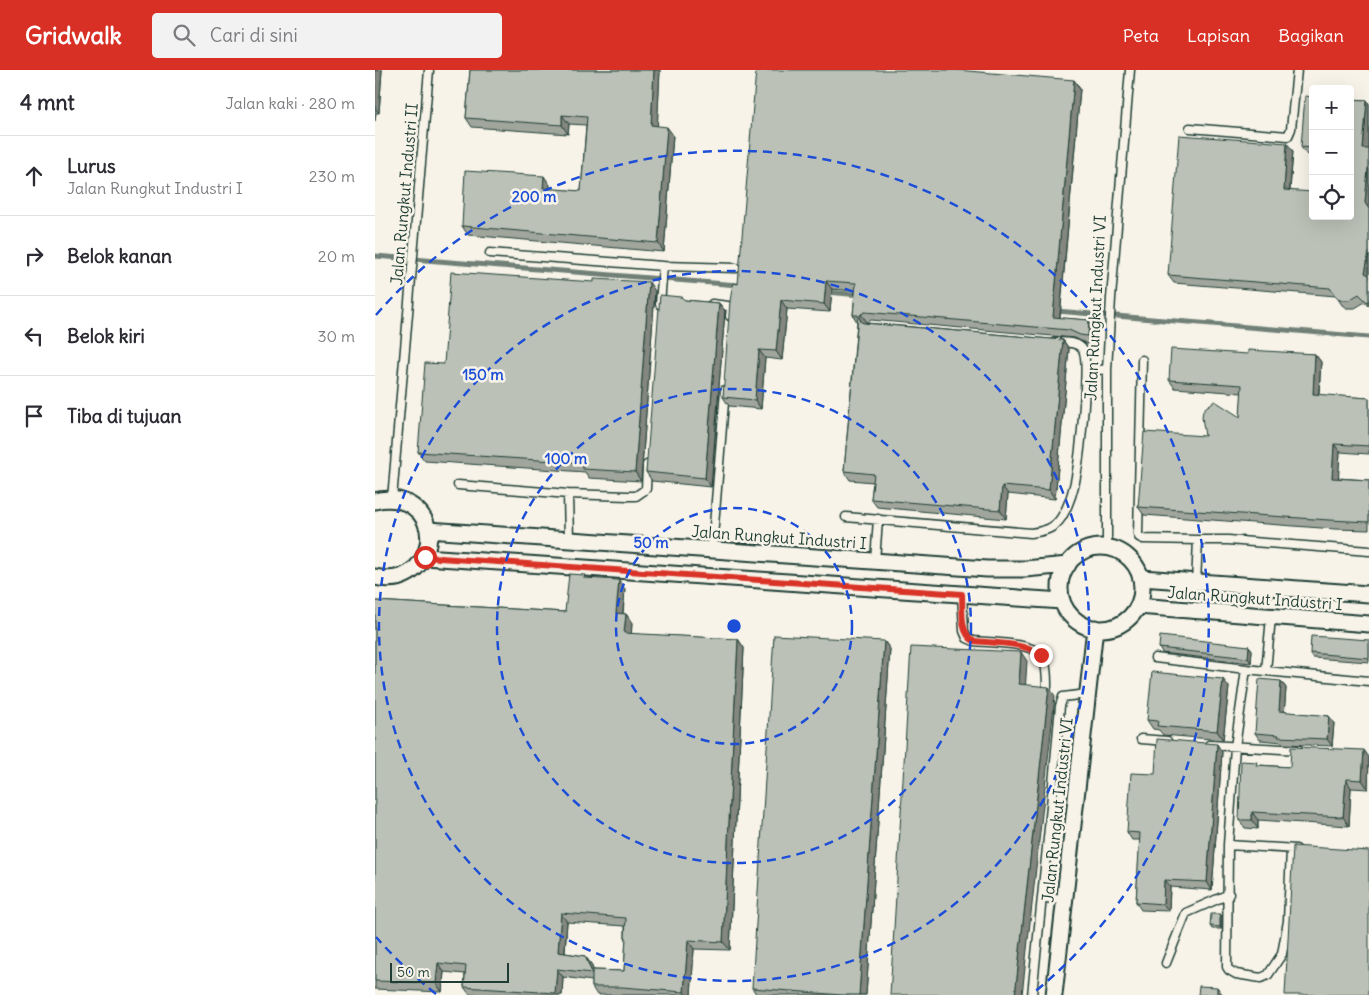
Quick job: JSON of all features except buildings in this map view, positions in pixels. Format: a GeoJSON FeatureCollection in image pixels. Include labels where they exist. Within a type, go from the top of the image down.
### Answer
{"type":"FeatureCollection","features":[{"type":"Feature","properties":{"kind":"street"},"geometry":{"type":"LineString","coordinates":[[375,501],[392,499],[404,502],[415,509],[423,518],[428,530],[429,544],[425,557],[415,570],[401,578],[386,580],[375,578]]}},
{"type":"Feature","properties":{"kind":"street","name":"Jalan Rungkut Industri I"},"geometry":{"type":"LineString","coordinates":[[428,530],[987,569],[1025,569],[1068,564]]}},
{"type":"Feature","properties":{"kind":"street"},"geometry":{"type":"LineString","coordinates":[[1092,548],[1107,548],[1119,551],[1129,558],[1141,578],[1142,592],[1138,606],[1130,617],[1120,624],[1107,628],[1095,628],[1081,624],[1069,614],[1062,601],[1060,588],[1062,576],[1068,564],[1079,554],[1092,548]]}},
{"type":"Feature","properties":{"kind":"street"},"geometry":{"type":"LineString","coordinates":[[425,557],[1062,601]]}},
{"type":"Feature","properties":{"kind":"street","name":"Jalan Rungkut Industri I"},"geometry":{"type":"LineString","coordinates":[[1141,578],[1369,594]]}},
{"type":"Feature","properties":{"kind":"street","name":"Jalan Rungkut Industri I"},"geometry":{"type":"LineString","coordinates":[[1138,606],[1271,618],[1369,624]]}},
{"type":"Feature","properties":{"kind":"street","name":"Jalan Rungkut Industri VI"},"geometry":{"type":"LineString","coordinates":[[1054,995],[1095,628]]}},
{"type":"Feature","properties":{"kind":"lane","name":"Jalan Rungkut Industri II"},"geometry":{"type":"LineString","coordinates":[[392,499],[429,70]]}},
{"type":"Feature","properties":{"kind":"lane","name":"Jalan Rungkut Industri VI"},"geometry":{"type":"LineString","coordinates":[[1107,548],[1107,370],[1111,298],[1130,70]]}},
{"type":"Feature","properties":{"kind":"lane"},"geometry":{"type":"LineString","coordinates":[[1190,128],[1287,136],[1291,128],[1297,70]]}},
{"type":"Feature","properties":{"kind":"lane"},"geometry":{"type":"LineString","coordinates":[[490,253],[663,269],[736,268]]}},
{"type":"Feature","properties":{"kind":"lane"},"geometry":{"type":"LineString","coordinates":[[660,311],[663,269]]}},
{"type":"Feature","properties":{"kind":"lane"},"geometry":{"type":"LineString","coordinates":[[701,303],[729,306],[731,308],[729,328]]}},
{"type":"Feature","properties":{"kind":"lane"},"geometry":{"type":"LineString","coordinates":[[847,517],[1031,533],[1043,532],[1055,526],[1066,509],[1077,473],[1087,369],[1085,352],[1082,347],[1075,344],[1045,342]]}},
{"type":"Feature","properties":{"kind":"lane"},"geometry":{"type":"LineString","coordinates":[[1142,360],[1139,537],[1143,539],[1228,540],[1369,551]]}},
{"type":"Feature","properties":{"kind":"lane"},"geometry":{"type":"LineString","coordinates":[[1087,369],[1107,370]]}},
{"type":"Feature","properties":{"kind":"lane"},"geometry":{"type":"LineString","coordinates":[[712,550],[726,377]]}},
{"type":"Feature","properties":{"kind":"lane"},"geometry":{"type":"LineString","coordinates":[[458,485],[568,494],[636,496],[646,489],[648,459]]}},
{"type":"Feature","properties":{"kind":"lane"},"geometry":{"type":"LineString","coordinates":[[568,494],[569,540]]}},
{"type":"Feature","properties":{"kind":"lane"},"geometry":{"type":"LineString","coordinates":[[875,561],[878,520]]}},
{"type":"Feature","properties":{"kind":"lane"},"geometry":{"type":"LineString","coordinates":[[1197,583],[1198,540]]}},
{"type":"Feature","properties":{"kind":"lane"},"geometry":{"type":"LineString","coordinates":[[962,594],[967,638],[974,641],[1031,648],[1041,655],[1045,664],[1047,687]]}},
{"type":"Feature","properties":{"kind":"lane"},"geometry":{"type":"LineString","coordinates":[[1266,671],[1271,618]]}},
{"type":"Feature","properties":{"kind":"lane"},"geometry":{"type":"LineString","coordinates":[[1155,658],[1369,681]]}},
{"type":"Feature","properties":{"kind":"lane"},"geometry":{"type":"LineString","coordinates":[[1246,669],[1235,747],[1228,845],[1227,967],[1236,974],[1261,978],[1268,975],[1282,954],[1287,921],[1291,849]]}},
{"type":"Feature","properties":{"kind":"lane"},"geometry":{"type":"LineString","coordinates":[[1032,995],[1060,706],[1063,697],[1087,694]]}},
{"type":"Feature","properties":{"kind":"lane"},"geometry":{"type":"LineString","coordinates":[[1141,739],[1178,742]]}},
{"type":"Feature","properties":{"kind":"lane"},"geometry":{"type":"LineString","coordinates":[[1197,744],[1309,750]]}},
{"type":"Feature","properties":{"kind":"lane"},"geometry":{"type":"LineString","coordinates":[[1049,828],[1072,830]]}},
{"type":"Feature","properties":{"kind":"lane"},"geometry":{"type":"LineString","coordinates":[[1228,845],[1301,849]]}},
{"type":"Feature","properties":{"kind":"lane"},"geometry":{"type":"LineString","coordinates":[[1166,963],[1186,913],[1229,894]]}},
{"type":"Feature","properties":{"kind":"lane"},"geometry":{"type":"LineString","coordinates":[[1042,898],[1064,899]]}},
{"type":"Feature","properties":{"kind":"waterway"},"geometry":{"type":"LineString","coordinates":[[375,256],[738,285]]}},
{"type":"Feature","properties":{"kind":"waterway"},"geometry":{"type":"LineString","coordinates":[[827,292],[860,295]]}},
{"type":"Feature","properties":{"kind":"waterway"},"geometry":{"type":"LineString","coordinates":[[1056,311],[1369,337]]}},
{"type":"Feature","properties":{"kind":"route"},"geometry":{"type":"LineString","coordinates":[[425,557],[962,594],[967,638],[974,641],[1023,646],[1031,648],[1041,655]]}}]}
